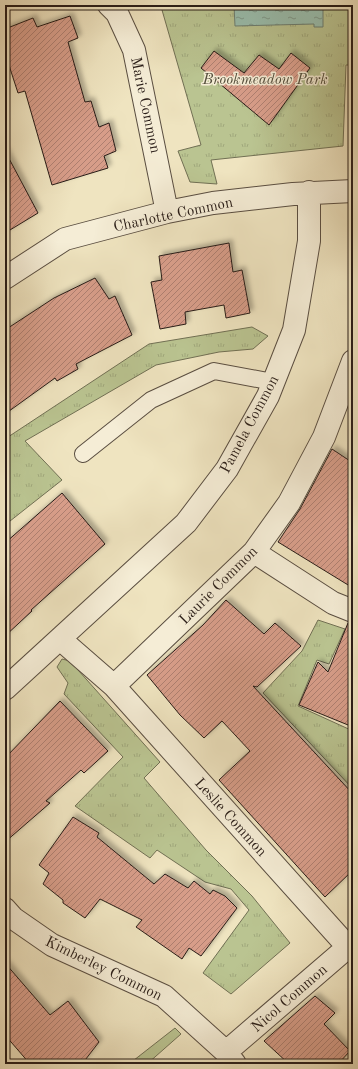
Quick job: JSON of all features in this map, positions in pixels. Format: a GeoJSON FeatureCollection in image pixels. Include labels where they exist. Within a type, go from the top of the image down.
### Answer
{"type":"FeatureCollection","features":[{"type":"Feature","properties":{"kind":"street","name":"Marie Common"},"geometry":{"type":"LineString","coordinates":[[109,5],[117,13],[134,50],[167,212]]}},
{"type":"Feature","properties":{"kind":"street","name":"Charlotte Common"},"geometry":{"type":"LineString","coordinates":[[5,278],[65,239],[167,212],[213,202],[309,192],[353,191]]}},
{"type":"Feature","properties":{"kind":"street","name":"Pamela Common"},"geometry":{"type":"LineString","coordinates":[[5,689],[186,523],[227,470],[268,396],[294,330],[309,241],[309,192]]}},
{"type":"Feature","properties":{"kind":"street","name":"Laurie Common"},"geometry":{"type":"LineString","coordinates":[[114,686],[254,552],[289,502],[324,437],[353,361]]}},
{"type":"Feature","properties":{"kind":"street"},"geometry":{"type":"LineString","coordinates":[[254,552],[333,603],[353,611]]}},
{"type":"Feature","properties":{"kind":"street","name":"Leslie Common"},"geometry":{"type":"LineString","coordinates":[[60,639],[114,686],[351,946]]}},
{"type":"Feature","properties":{"kind":"street","name":"Kimberley Common"},"geometry":{"type":"LineString","coordinates":[[5,909],[13,918],[52,945],[164,996],[230,1058]]}},
{"type":"Feature","properties":{"kind":"street","name":"Nicol Common"},"geometry":{"type":"LineString","coordinates":[[230,1058],[351,946]]}},
{"type":"Feature","properties":{"kind":"lane"},"geometry":{"type":"LineString","coordinates":[[83,454],[151,400],[214,371],[273,382]]}},
{"type":"Feature","properties":{"kind":"green space","name":"Brookmeadow Park"},"geometry":{"type":"Polygon","coordinates":[[[158,5],[353,5],[353,65],[346,65],[343,146],[211,160],[217,184],[190,182],[178,151],[201,145],[162,10],[158,5]]]}},
{"type":"Feature","properties":{"kind":"green space"},"geometry":{"type":"Polygon","coordinates":[[[252,327],[268,336],[253,349],[219,352],[156,365],[25,441],[62,480],[5,525],[5,439],[149,344],[252,327]]]}},
{"type":"Feature","properties":{"kind":"green space"},"geometry":{"type":"Polygon","coordinates":[[[318,620],[345,629],[329,664],[317,660],[298,706],[353,731],[353,789],[263,693],[302,651],[318,620]]]}},
{"type":"Feature","properties":{"kind":"green space"},"geometry":{"type":"Polygon","coordinates":[[[62,659],[70,661],[160,762],[144,778],[206,850],[252,896],[290,943],[231,994],[203,973],[249,910],[231,889],[205,882],[157,850],[150,858],[75,806],[123,757],[64,694],[68,683],[57,667],[62,659]]]}},
{"type":"Feature","properties":{"kind":"green space"},"geometry":{"type":"Polygon","coordinates":[[[175,1028],[181,1034],[147,1064],[129,1064],[175,1028]]]}},
{"type":"Feature","properties":{"kind":"water"},"geometry":{"type":"Polygon","coordinates":[[[234,5],[323,5],[323,27],[314,27],[314,24],[235,26],[234,5]]]}},
{"type":"Feature","properties":{"kind":"building"},"geometry":{"type":"Polygon","coordinates":[[[70,16],[78,38],[68,42],[85,102],[91,101],[99,127],[109,123],[116,151],[104,156],[108,168],[52,185],[25,91],[18,93],[5,53],[5,29],[33,18],[37,27],[70,16]]]}},
{"type":"Feature","properties":{"kind":"building","name":"Brookmeadow Park"},"geometry":{"type":"Polygon","coordinates":[[[214,51],[244,73],[259,55],[279,69],[291,53],[310,68],[269,125],[201,68],[214,51]]]}},
{"type":"Feature","properties":{"kind":"building"},"geometry":{"type":"Polygon","coordinates":[[[5,151],[38,213],[5,233],[5,151]]]}},
{"type":"Feature","properties":{"kind":"building"},"geometry":{"type":"Polygon","coordinates":[[[229,243],[233,272],[242,270],[250,313],[226,318],[224,305],[185,312],[186,324],[160,329],[151,282],[162,280],[159,256],[229,243]]]}},
{"type":"Feature","properties":{"kind":"building"},"geometry":{"type":"Polygon","coordinates":[[[95,278],[109,299],[115,296],[132,335],[76,364],[78,369],[57,381],[55,378],[5,414],[5,330],[54,298],[95,278]]]}},
{"type":"Feature","properties":{"kind":"building"},"geometry":{"type":"Polygon","coordinates":[[[332,449],[353,463],[353,588],[278,542],[300,509],[332,449]]]}},
{"type":"Feature","properties":{"kind":"building"},"geometry":{"type":"Polygon","coordinates":[[[62,493],[105,544],[31,610],[32,611],[5,636],[5,543],[62,493]]]}},
{"type":"Feature","properties":{"kind":"building"},"geometry":{"type":"Polygon","coordinates":[[[226,600],[264,634],[275,623],[301,646],[257,687],[253,686],[353,794],[353,870],[325,897],[219,780],[250,751],[222,721],[204,738],[180,715],[147,675],[203,625],[226,600]]]}},
{"type":"Feature","properties":{"kind":"building"},"geometry":{"type":"Polygon","coordinates":[[[348,623],[353,623],[353,727],[299,705],[318,662],[328,672],[348,623]]]}},
{"type":"Feature","properties":{"kind":"building"},"geometry":{"type":"Polygon","coordinates":[[[60,701],[108,751],[84,773],[81,770],[46,801],[50,803],[5,842],[5,758],[60,701]]]}},
{"type":"Feature","properties":{"kind":"building"},"geometry":{"type":"Polygon","coordinates":[[[73,817],[99,833],[97,837],[154,884],[165,874],[188,888],[194,881],[210,894],[213,890],[225,896],[237,908],[201,956],[189,948],[182,959],[136,927],[142,920],[100,899],[85,918],[63,903],[63,900],[43,884],[49,873],[39,865],[73,817]]]}},
{"type":"Feature","properties":{"kind":"building"},"geometry":{"type":"Polygon","coordinates":[[[5,963],[50,1015],[68,1001],[99,1042],[82,1064],[30,1064],[5,1035],[5,963]]]}},
{"type":"Feature","properties":{"kind":"building"},"geometry":{"type":"Polygon","coordinates":[[[315,996],[335,1013],[324,1024],[350,1051],[338,1064],[289,1064],[264,1041],[315,996]]]}}]}
